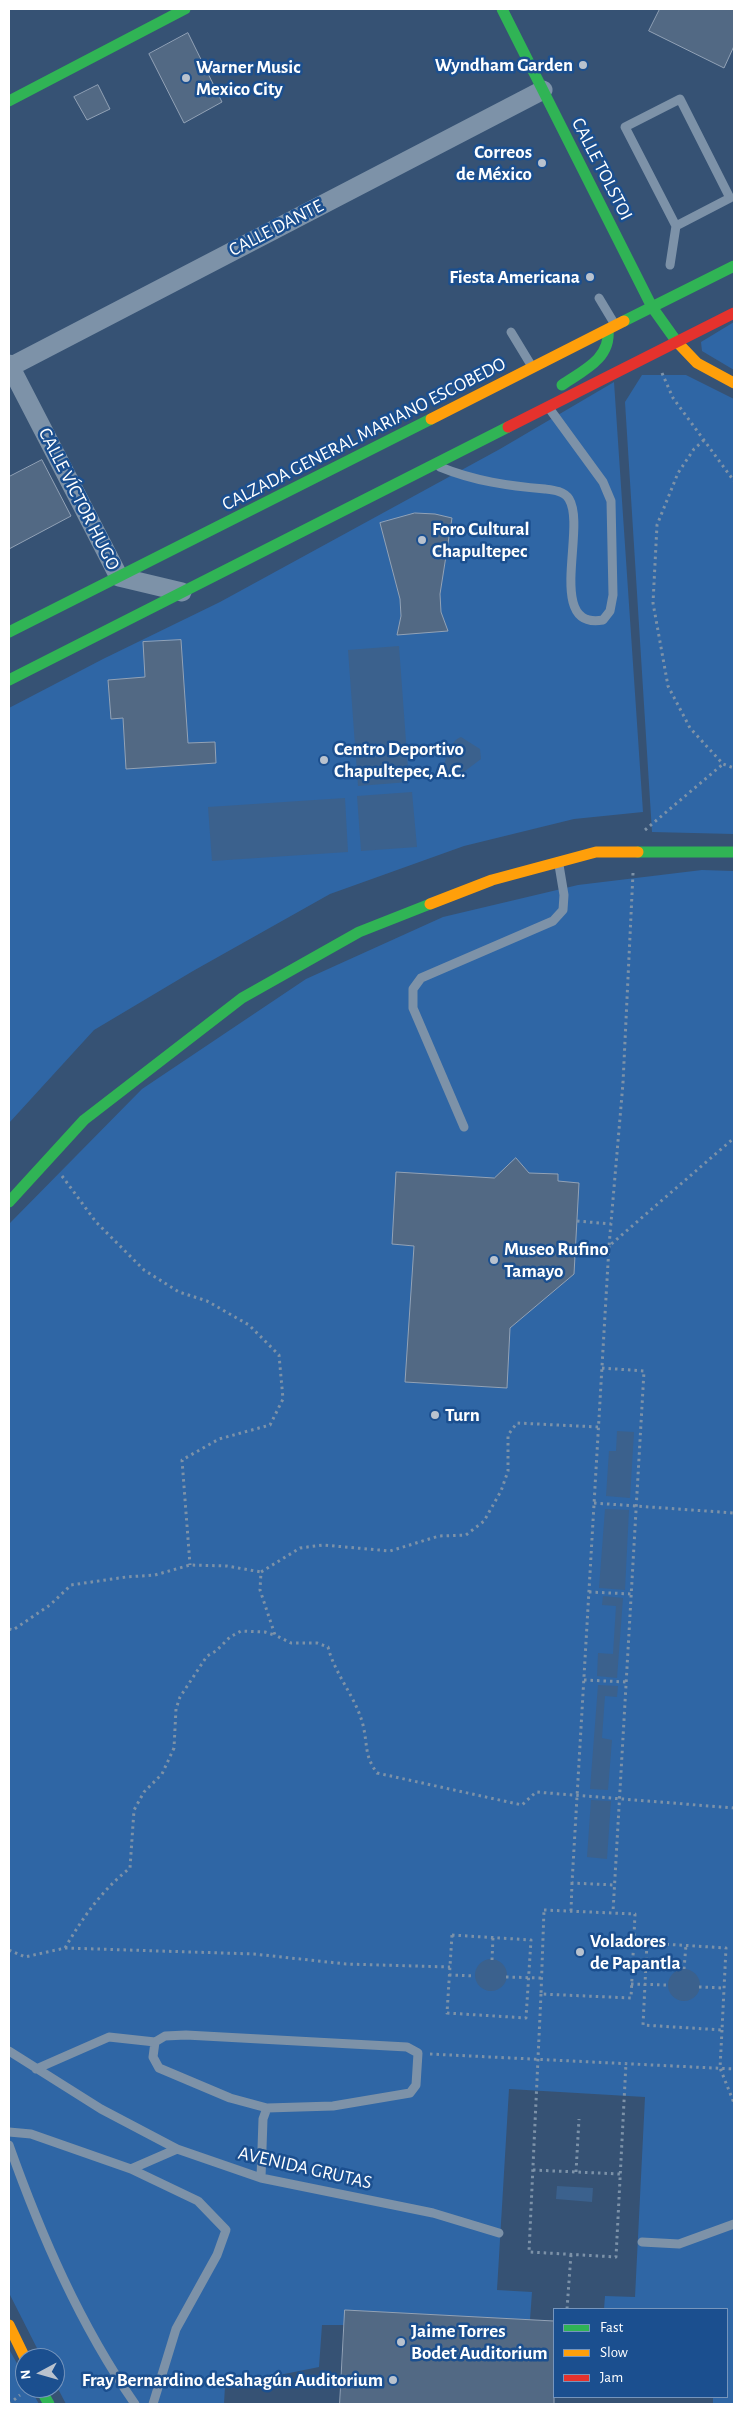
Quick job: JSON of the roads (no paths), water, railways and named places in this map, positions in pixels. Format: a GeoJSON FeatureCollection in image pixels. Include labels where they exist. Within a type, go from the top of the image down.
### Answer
{"type":"FeatureCollection","features":[{"type":"Feature","properties":{"kind":"main road"},"geometry":{"type":"LineString","coordinates":[[9,101],[185,9]]}},
{"type":"Feature","properties":{"kind":"main road","name":"CALLE TOLSTOI"},"geometry":{"type":"LineString","coordinates":[[502,9],[652,307],[676,341],[697,363],[734,383]]}},
{"type":"Feature","properties":{"kind":"main road","name":"CALZADA GENERAL MARIANO ESCOBEDO"},"geometry":{"type":"LineString","coordinates":[[9,632],[734,266]]}},
{"type":"Feature","properties":{"kind":"main road"},"geometry":{"type":"LineString","coordinates":[[9,680],[734,313]]}},
{"type":"Feature","properties":{"kind":"main road"},"geometry":{"type":"LineString","coordinates":[[548,406],[549,394],[604,354],[609,344],[612,328]]}},
{"type":"Feature","properties":{"kind":"main road"},"geometry":{"type":"LineString","coordinates":[[9,1202],[84,1120],[242,998],[359,932],[492,880],[596,852],[734,852]]}},
{"type":"Feature","properties":{"kind":"main road"},"geometry":{"type":"LineString","coordinates":[[9,2325],[20,2348]]}},
{"type":"Feature","properties":{"kind":"street","name":"CALLE DANTE"},"geometry":{"type":"LineString","coordinates":[[9,365],[543,90]]}},
{"type":"Feature","properties":{"kind":"street","name":"CALLE VÍCTOR HUGO"},"geometry":{"type":"LineString","coordinates":[[9,365],[119,577],[182,592]]}},
{"type":"Feature","properties":{"kind":"lane"},"geometry":{"type":"LineString","coordinates":[[670,265],[676,226],[625,127],[680,99],[730,198],[676,226]]}},
{"type":"Feature","properties":{"kind":"lane"},"geometry":{"type":"LineString","coordinates":[[599,298],[612,328]]}},
{"type":"Feature","properties":{"kind":"lane"},"geometry":{"type":"LineString","coordinates":[[511,332],[532,368]]}},
{"type":"Feature","properties":{"kind":"lane"},"geometry":{"type":"LineString","coordinates":[[433,464],[472,479],[502,485],[558,490],[568,497],[574,510],[570,591],[573,607],[580,617],[586,620],[591,622],[603,620],[610,611],[613,595],[611,500],[603,482],[548,406]]}},
{"type":"Feature","properties":{"kind":"lane"},"geometry":{"type":"LineString","coordinates":[[464,1127],[413,1008],[413,989],[421,978],[553,921],[563,910],[564,895],[558,862]]}},
{"type":"Feature","properties":{"kind":"lane"},"geometry":{"type":"LineString","coordinates":[[36,2069],[109,2037],[155,2042],[165,2036],[186,2035],[408,2047],[418,2053],[416,2085],[410,2093],[332,2106],[267,2108],[230,2098],[160,2068],[153,2057],[155,2042]]}},
{"type":"Feature","properties":{"kind":"lane","name":"AVENIDA GRUTAS"},"geometry":{"type":"LineString","coordinates":[[9,2052],[101,2109],[177,2149],[261,2178],[424,2211],[499,2233]]}},
{"type":"Feature","properties":{"kind":"lane"},"geometry":{"type":"LineString","coordinates":[[261,2178],[263,2118],[267,2108]]}},
{"type":"Feature","properties":{"kind":"lane"},"geometry":{"type":"LineString","coordinates":[[9,2132],[31,2134],[131,2169],[198,2201],[226,2230],[218,2255],[176,2329],[153,2404]]}},
{"type":"Feature","properties":{"kind":"lane"},"geometry":{"type":"LineString","coordinates":[[9,2145],[48,2248],[115,2376],[135,2404]]}},
{"type":"Feature","properties":{"kind":"lane"},"geometry":{"type":"LineString","coordinates":[[131,2169],[177,2149]]}},
{"type":"Feature","properties":{"kind":"lane"},"geometry":{"type":"LineString","coordinates":[[642,2242],[679,2244],[734,2224]]}},
{"type":"Feature","properties":{"kind":"place","name":"Wyndham Garden"},"geometry":{"type":"Point","coordinates":[583,65]}},
{"type":"Feature","properties":{"kind":"place","name":"Warner Music Mexico City"},"geometry":{"type":"Point","coordinates":[186,78]}},
{"type":"Feature","properties":{"kind":"place","name":"Correos de México"},"geometry":{"type":"Point","coordinates":[542,163]}},
{"type":"Feature","properties":{"kind":"place","name":"Fiesta Americana"},"geometry":{"type":"Point","coordinates":[590,277]}},
{"type":"Feature","properties":{"kind":"place","name":"Foro Cultural Chapultepec"},"geometry":{"type":"Point","coordinates":[422,540]}},
{"type":"Feature","properties":{"kind":"place","name":"Centro Deportivo Chapultepec, A.C."},"geometry":{"type":"Point","coordinates":[324,760]}},
{"type":"Feature","properties":{"kind":"place","name":"Museo Rufino Tamayo"},"geometry":{"type":"Point","coordinates":[494,1260]}},
{"type":"Feature","properties":{"kind":"place","name":"Turn"},"geometry":{"type":"Point","coordinates":[435,1415]}},
{"type":"Feature","properties":{"kind":"place","name":"Voladores de Papantla"},"geometry":{"type":"Point","coordinates":[580,1952]}},
{"type":"Feature","properties":{"kind":"place","name":"Jaime Torres Bodet Auditorium"},"geometry":{"type":"Point","coordinates":[401,2342]}},
{"type":"Feature","properties":{"kind":"place","name":"Fray Bernardino deSahagún Auditorium"},"geometry":{"type":"Point","coordinates":[393,2380]}}]}
